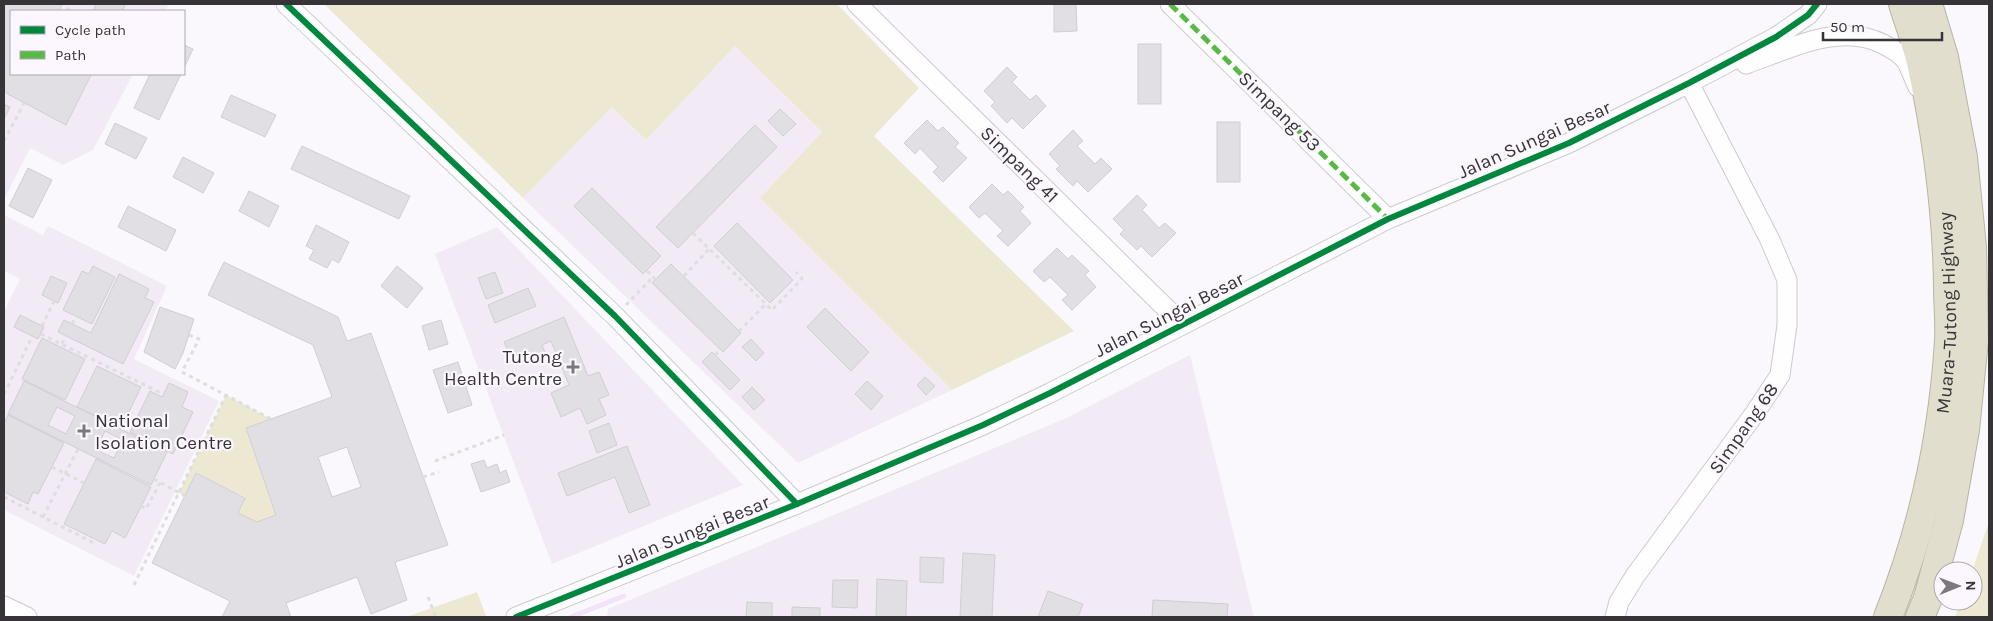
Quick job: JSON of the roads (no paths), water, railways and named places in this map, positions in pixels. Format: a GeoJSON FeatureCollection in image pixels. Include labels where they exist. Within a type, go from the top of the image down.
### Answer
{"type":"FeatureCollection","features":[{"type":"Feature","properties":{"kind":"highway","name":"Muara–Tutong Highway"},"geometry":{"type":"LineString","coordinates":[[1888,617],[1923,511],[1940,424],[1948,349],[1947,251],[1937,150],[1920,61],[1903,4]]}},
{"type":"Feature","properties":{"kind":"highway","name":"Muara–Tutong Highway"},"geometry":{"type":"LineString","coordinates":[[1920,617],[1928,598],[1949,520],[1965,430],[1974,340],[1972,247],[1962,157],[1944,57],[1928,4]]}},
{"type":"Feature","properties":{"kind":"street"},"geometry":{"type":"LineString","coordinates":[[286,4],[615,316],[797,504]]}},
{"type":"Feature","properties":{"kind":"street","name":"Simpang 41"},"geometry":{"type":"LineString","coordinates":[[856,4],[1182,324]]}},
{"type":"Feature","properties":{"kind":"street","name":"Simpang 53"},"geometry":{"type":"LineString","coordinates":[[1170,4],[1388,219]]}},
{"type":"Feature","properties":{"kind":"street","name":"Jalan Sungai Besar"},"geometry":{"type":"LineString","coordinates":[[516,617],[797,504],[983,425],[1042,397],[1388,219],[1569,144],[1776,37],[1808,15],[1817,4]]}},
{"type":"Feature","properties":{"kind":"street","name":"Jalan Sungai Besar"},"geometry":{"type":"LineString","coordinates":[[1689,83],[1798,44],[1835,36],[1872,38],[1891,48],[1906,61],[1919,89],[1937,150]]}},
{"type":"Feature","properties":{"kind":"street","name":"Simpang 68"},"geometry":{"type":"LineString","coordinates":[[1615,617],[1619,602],[1635,576],[1756,413],[1780,375],[1786,334],[1787,280],[1770,240],[1689,83]]}},
{"type":"Feature","properties":{"kind":"street"},"geometry":{"type":"LineString","coordinates":[[4,606],[27,617]]}},
{"type":"Feature","properties":{"kind":"waterway"},"geometry":{"type":"LineString","coordinates":[[571,617],[624,596]]}},
{"type":"Feature","properties":{"kind":"place","name":"Tutong Health Centre"},"geometry":{"type":"Point","coordinates":[573,367]}},
{"type":"Feature","properties":{"kind":"place","name":"National Isolation Centre"},"geometry":{"type":"Point","coordinates":[84,431]}}]}
